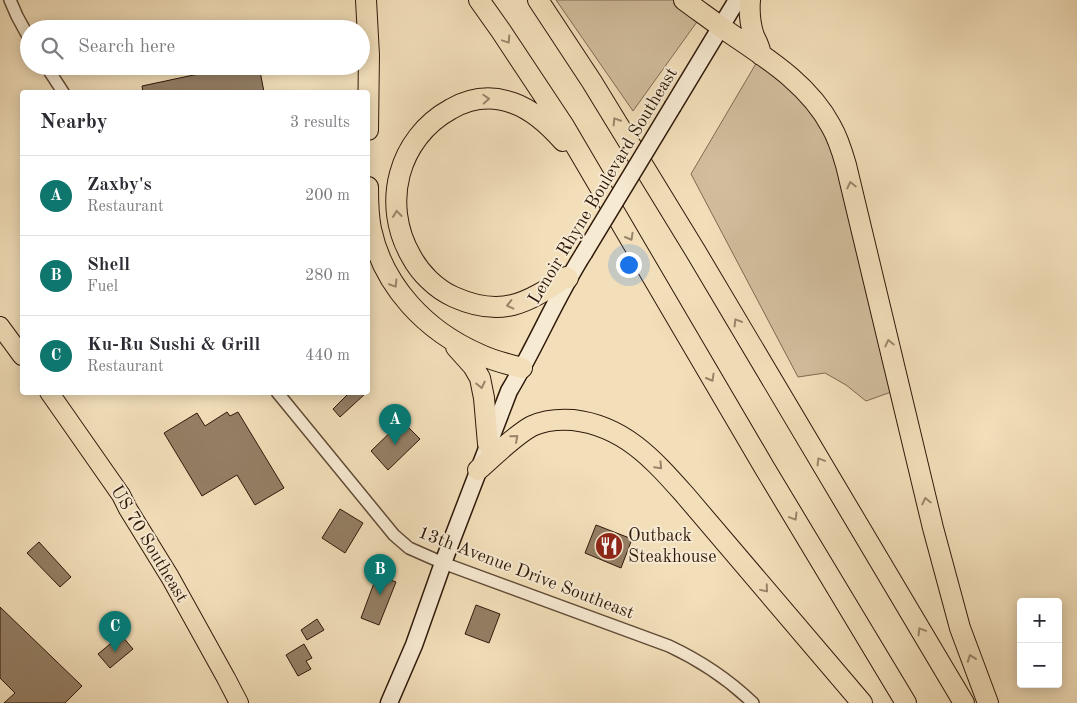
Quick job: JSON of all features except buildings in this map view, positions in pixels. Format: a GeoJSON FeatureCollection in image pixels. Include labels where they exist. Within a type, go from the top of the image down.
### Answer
{"type":"FeatureCollection","features":[{"type":"Feature","properties":{"kind":"highway"},"geometry":{"type":"LineString","coordinates":[[366,0],[367,20]]}},
{"type":"Feature","properties":{"kind":"highway"},"geometry":{"type":"LineString","coordinates":[[479,0],[564,126],[764,467],[906,703]]}},
{"type":"Feature","properties":{"kind":"highway"},"geometry":{"type":"LineString","coordinates":[[538,0],[592,82],[691,244],[964,703]]}},
{"type":"Feature","properties":{"kind":"highway"},"geometry":{"type":"LineString","coordinates":[[684,0],[754,48],[802,87],[817,104],[831,125],[842,148],[942,566],[960,628],[988,703]]}},
{"type":"Feature","properties":{"kind":"highway"},"geometry":{"type":"LineString","coordinates":[[750,0],[749,14],[761,54]]}},
{"type":"Feature","properties":{"kind":"highway"},"geometry":{"type":"LineString","coordinates":[[369,75],[369,90]]}},
{"type":"Feature","properties":{"kind":"highway"},"geometry":{"type":"LineString","coordinates":[[568,278],[566,277],[546,290],[508,307],[482,306],[465,302],[449,294],[434,284],[414,262],[399,229],[396,191],[401,168],[419,135],[443,114],[459,104],[470,100],[497,99],[524,108],[548,124],[602,189]]}},
{"type":"Feature","properties":{"kind":"highway"},"geometry":{"type":"LineString","coordinates":[[370,222],[384,268],[398,291],[416,312],[464,355],[480,378],[484,398],[488,444]]}},
{"type":"Feature","properties":{"kind":"highway"},"geometry":{"type":"LineString","coordinates":[[442,334],[478,354],[495,361],[522,368]]}},
{"type":"Feature","properties":{"kind":"highway"},"geometry":{"type":"LineString","coordinates":[[478,470],[522,432],[531,426],[552,420],[572,420],[593,424],[627,439],[656,463],[685,495],[862,703]]}},
{"type":"Feature","properties":{"kind":"main road","name":"Lenoir Rhyne Boulevard Southeast"},"geometry":{"type":"LineString","coordinates":[[389,703],[414,645],[443,563],[509,392],[568,278],[737,0]]}},
{"type":"Feature","properties":{"kind":"main road"},"geometry":{"type":"LineString","coordinates":[[0,326],[20,353]]}},
{"type":"Feature","properties":{"kind":"main road","name":"US 70 Southeast"},"geometry":{"type":"LineString","coordinates":[[51,395],[121,495],[167,571],[238,703]]}},
{"type":"Feature","properties":{"kind":"street"},"geometry":{"type":"LineString","coordinates":[[10,0],[20,22]]}},
{"type":"Feature","properties":{"kind":"street"},"geometry":{"type":"LineString","coordinates":[[52,75],[62,90]]}},
{"type":"Feature","properties":{"kind":"street","name":"13th Avenue Drive Southeast"},"geometry":{"type":"LineString","coordinates":[[279,395],[394,535],[410,548],[443,563],[669,646],[717,672],[753,703]]}},
{"type":"Feature","properties":{"kind":"shaded area"},"geometry":{"type":"Polygon","coordinates":[[[556,0],[675,0],[699,19],[633,111],[556,0]]]}},
{"type":"Feature","properties":{"kind":"shaded area"},"geometry":{"type":"Polygon","coordinates":[[[761,55],[789,76],[846,165],[894,391],[866,401],[846,385],[825,373],[798,377],[691,174],[761,55]]]}},
{"type":"Feature","properties":{"kind":"place","name":"Zaxby's"},"geometry":{"type":"Point","coordinates":[395,445]}},
{"type":"Feature","properties":{"kind":"place","name":"Outback Steakhouse"},"geometry":{"type":"Point","coordinates":[609,546]}},
{"type":"Feature","properties":{"kind":"place","name":"Shell"},"geometry":{"type":"Point","coordinates":[380,595]}},
{"type":"Feature","properties":{"kind":"place","name":"Ku-Ru Sushi & Grill"},"geometry":{"type":"Point","coordinates":[115,652]}}]}
